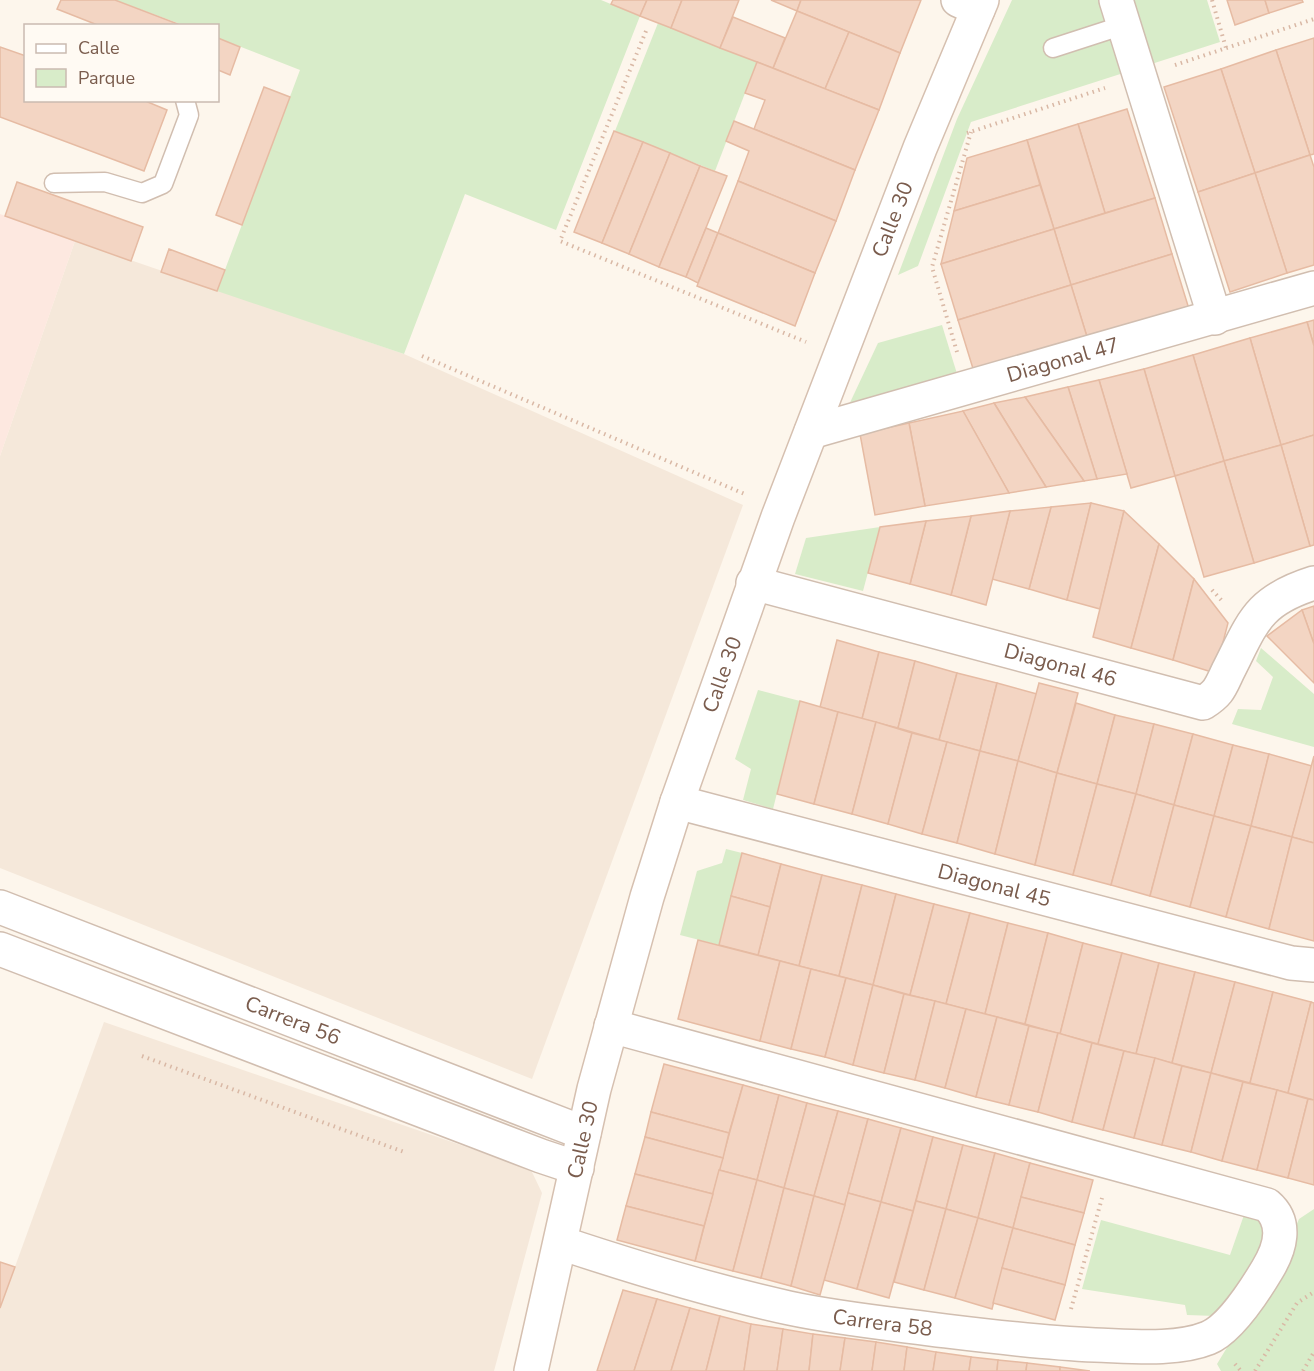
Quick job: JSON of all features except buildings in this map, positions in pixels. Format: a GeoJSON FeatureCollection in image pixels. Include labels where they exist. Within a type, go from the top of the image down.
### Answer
{"type":"FeatureCollection","features":[{"type":"Feature","properties":{"kind":"street","name":"Calle 30"},"geometry":{"type":"LineString","coordinates":[[531,1371],[584,1133],[611,1026],[647,897],[677,802],[753,583],[920,148],[973,3]]}},
{"type":"Feature","properties":{"kind":"street"},"geometry":{"type":"LineString","coordinates":[[1120,13],[1215,318]]}},
{"type":"Feature","properties":{"kind":"street","name":"Diagonal 47"},"geometry":{"type":"LineString","coordinates":[[811,432],[1314,288]]}},
{"type":"Feature","properties":{"kind":"street","name":"Diagonal 46"},"geometry":{"type":"LineString","coordinates":[[753,583],[1203,703],[1216,695],[1248,630],[1264,608],[1292,590],[1314,583]]}},
{"type":"Feature","properties":{"kind":"street","name":"Diagonal 45"},"geometry":{"type":"LineString","coordinates":[[677,802],[1283,961],[1314,965]]}},
{"type":"Feature","properties":{"kind":"street","name":"Carrera 56"},"geometry":{"type":"LineString","coordinates":[[0,907],[584,1133]]}},
{"type":"Feature","properties":{"kind":"street","name":"Carrera 56"},"geometry":{"type":"LineString","coordinates":[[0,949],[577,1168]]}},
{"type":"Feature","properties":{"kind":"street"},"geometry":{"type":"LineString","coordinates":[[611,1026],[1112,1162]]}},
{"type":"Feature","properties":{"kind":"street","name":"Carrera 58"},"geometry":{"type":"LineString","coordinates":[[561,1243],[616,1261],[790,1308],[920,1328],[1061,1344],[1160,1345],[1180,1344],[1210,1337],[1244,1305],[1269,1267],[1278,1248],[1280,1233],[1275,1212],[1267,1204],[1112,1162]]}},
{"type":"Feature","properties":{"kind":"lane"},"geometry":{"type":"LineString","coordinates":[[1053,48],[1120,13]]}},
{"type":"Feature","properties":{"kind":"lane"},"geometry":{"type":"LineString","coordinates":[[54,183],[105,182],[142,193],[163,184],[189,115],[186,102]]}},
{"type":"Feature","properties":{"kind":"path"},"geometry":{"type":"LineString","coordinates":[[1212,0],[1226,48]]}},
{"type":"Feature","properties":{"kind":"path"},"geometry":{"type":"LineString","coordinates":[[646,31],[560,241],[840,356]]}},
{"type":"Feature","properties":{"kind":"path"},"geometry":{"type":"LineString","coordinates":[[967,388],[932,267],[972,131]]}},
{"type":"Feature","properties":{"kind":"path"},"geometry":{"type":"LineString","coordinates":[[422,356],[781,510]]}},
{"type":"Feature","properties":{"kind":"path"},"geometry":{"type":"LineString","coordinates":[[142,1056],[404,1152]]}},
{"type":"Feature","properties":{"kind":"path"},"geometry":{"type":"LineString","coordinates":[[1061,1344],[1112,1162]]}},
{"type":"Feature","properties":{"kind":"path"},"geometry":{"type":"LineString","coordinates":[[1255,1371],[1297,1303],[1314,1292]]}},
{"type":"Feature","properties":{"kind":"path"},"geometry":{"type":"LineString","coordinates":[[1303,1371],[1314,1352]]}},
{"type":"Feature","properties":{"kind":"shaded area"},"geometry":{"type":"Polygon","coordinates":[[[0,214],[75,241],[0,456],[0,214]]]}},
{"type":"Feature","properties":{"kind":"shaded area"},"geometry":{"type":"Polygon","coordinates":[[[75,241],[404,354],[743,505],[532,1079],[0,868],[0,456],[75,241]]]}},
{"type":"Feature","properties":{"kind":"shaded area"},"geometry":{"type":"Polygon","coordinates":[[[104,1022],[516,1164],[532,1172],[542,1193],[494,1371],[0,1371],[0,1308],[104,1022]]]}},
{"type":"Feature","properties":{"kind":"green space"},"geometry":{"type":"Polygon","coordinates":[[[115,0],[601,0],[640,16],[556,230],[465,194],[404,354],[217,291],[300,70],[219,38],[219,24],[180,24],[115,0]]]}},
{"type":"Feature","properties":{"kind":"green space"},"geometry":{"type":"Polygon","coordinates":[[[1012,0],[1207,0],[1220,42],[971,122],[918,266],[898,275],[957,119],[1012,0]]]}},
{"type":"Feature","properties":{"kind":"green space"},"geometry":{"type":"Polygon","coordinates":[[[658,23],[757,62],[715,171],[615,131],[658,23]]]}},
{"type":"Feature","properties":{"kind":"green space"},"geometry":{"type":"Polygon","coordinates":[[[942,325],[958,377],[847,409],[878,343],[942,325]]]}},
{"type":"Feature","properties":{"kind":"green space"},"geometry":{"type":"Polygon","coordinates":[[[880,527],[863,591],[795,574],[806,538],[880,527]]]}},
{"type":"Feature","properties":{"kind":"green space"},"geometry":{"type":"Polygon","coordinates":[[[1261,648],[1314,694],[1314,747],[1232,724],[1238,709],[1261,710],[1273,677],[1256,661],[1261,648]]]}},
{"type":"Feature","properties":{"kind":"green space"},"geometry":{"type":"Polygon","coordinates":[[[758,690],[800,701],[773,809],[743,800],[751,769],[735,759],[758,690]]]}},
{"type":"Feature","properties":{"kind":"green space"},"geometry":{"type":"Polygon","coordinates":[[[726,849],[742,853],[719,945],[680,935],[697,871],[722,863],[726,849]]]}},
{"type":"Feature","properties":{"kind":"green space"},"geometry":{"type":"Polygon","coordinates":[[[1314,1209],[1314,1371],[1221,1371],[1217,1364],[1283,1255],[1299,1219],[1314,1209]]]}},
{"type":"Feature","properties":{"kind":"green space"},"geometry":{"type":"Polygon","coordinates":[[[1244,1215],[1262,1218],[1267,1235],[1228,1310],[1215,1316],[1187,1315],[1185,1305],[1082,1289],[1101,1220],[1230,1255],[1244,1215]]]}}]}
